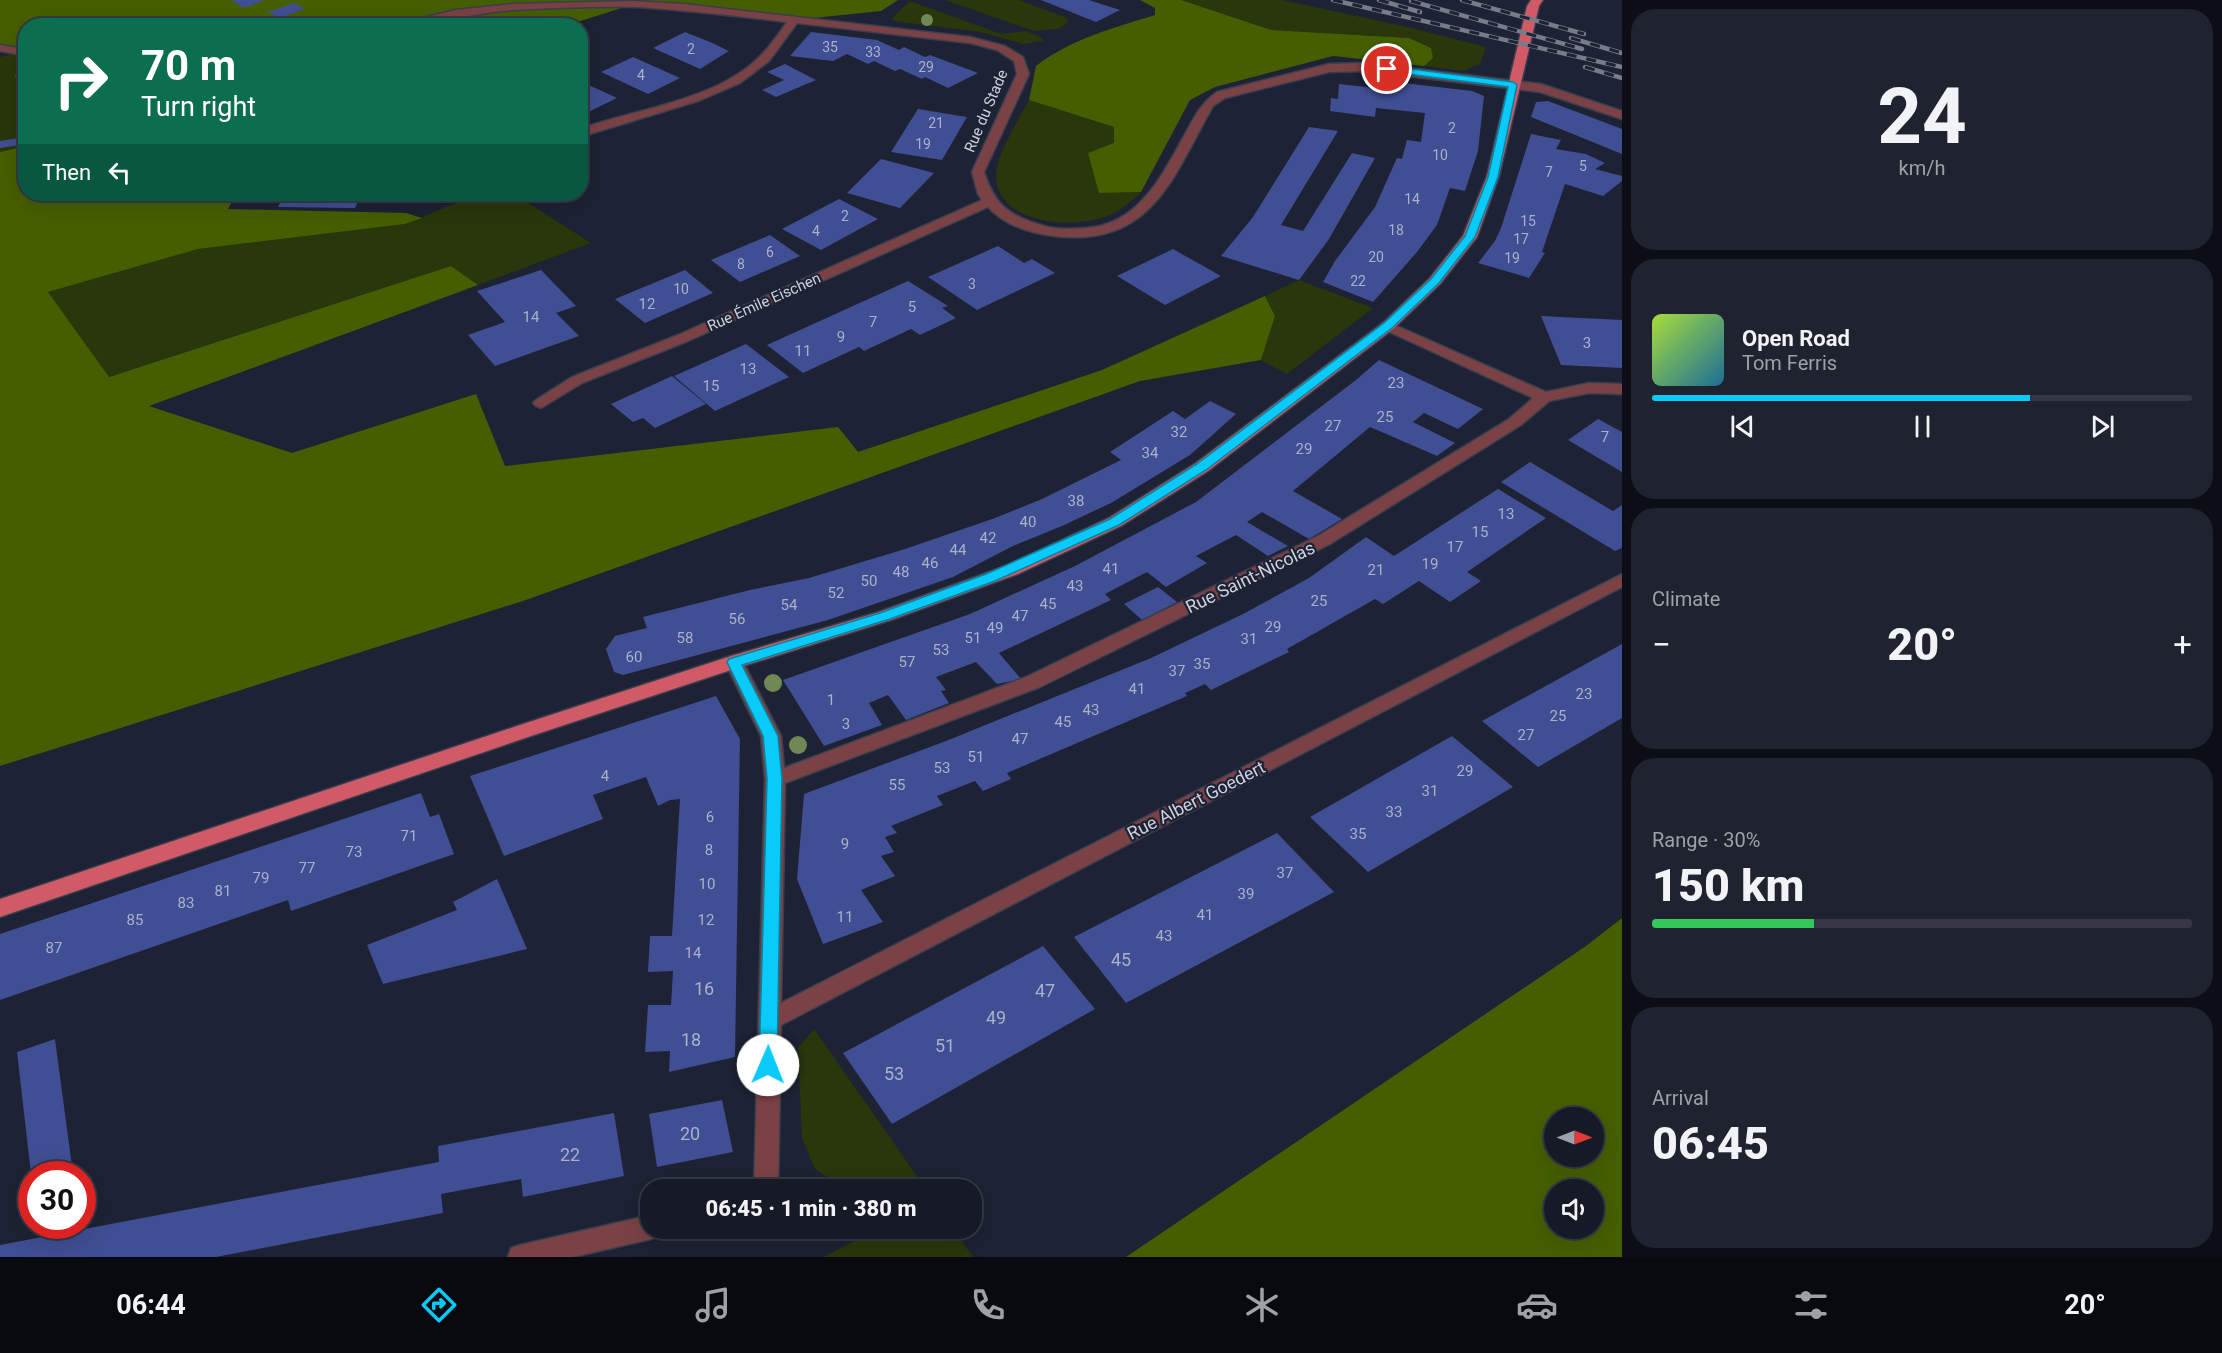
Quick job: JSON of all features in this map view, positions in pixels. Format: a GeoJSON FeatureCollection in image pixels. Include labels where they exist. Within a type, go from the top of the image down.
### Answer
{"type":"FeatureCollection","features":[{"type":"Feature","properties":{"kind":"main road"},"geometry":{"type":"LineString","coordinates":[[0,908],[527,729],[885,616],[991,577],[1115,522],[1202,467],[1388,326],[1435,281],[1470,237],[1493,177],[1513,85],[1535,3]]}},
{"type":"Feature","properties":{"kind":"street","name":"Rue du Stade"},"geometry":{"type":"LineString","coordinates":[[431,18],[456,13],[572,3],[684,7],[970,40],[1001,48],[1019,59],[1023,74],[978,172],[979,187],[988,202]]}},
{"type":"Feature","properties":{"kind":"street"},"geometry":{"type":"LineString","coordinates":[[588,130],[718,89],[752,70],[775,49],[794,20]]}},
{"type":"Feature","properties":{"kind":"street"},"geometry":{"type":"LineString","coordinates":[[0,48],[18,51]]}},
{"type":"Feature","properties":{"kind":"street"},"geometry":{"type":"LineString","coordinates":[[988,202],[1004,216],[1053,233],[1081,233],[1109,229],[1135,216],[1156,193],[1208,104],[1221,95],[1329,68],[1366,67],[1541,88],[1622,115]]}},
{"type":"Feature","properties":{"kind":"street","name":"Rue Émile Eischen"},"geometry":{"type":"LineString","coordinates":[[541,403],[577,380],[683,338],[988,202]]}},
{"type":"Feature","properties":{"kind":"street"},"geometry":{"type":"LineString","coordinates":[[1388,326],[1544,397],[1589,388],[1622,389]]}},
{"type":"Feature","properties":{"kind":"street","name":"Rue Saint-Nicolas"},"geometry":{"type":"LineString","coordinates":[[775,779],[1033,682],[1324,540],[1515,423],[1544,397]]}},
{"type":"Feature","properties":{"kind":"street","name":"Rue Albert Goedert"},"geometry":{"type":"LineString","coordinates":[[769,1020],[1622,580]]}},
{"type":"Feature","properties":{"kind":"street"},"geometry":{"type":"LineString","coordinates":[[734,662],[771,736],[775,779],[766,1179]]}},
{"type":"Feature","properties":{"kind":"street"},"geometry":{"type":"LineString","coordinates":[[520,1257],[640,1230]]}},
{"type":"Feature","properties":{"kind":"green space"},"geometry":{"type":"Polygon","coordinates":[[[0,0],[898,0],[881,11],[794,20],[634,4],[588,19],[18,18],[18,52],[0,48],[0,0]]]}},
{"type":"Feature","properties":{"kind":"green space"},"geometry":{"type":"Polygon","coordinates":[[[945,0],[1019,0],[1067,18],[1068,23],[1058,29],[1034,31],[945,0]]]}},
{"type":"Feature","properties":{"kind":"green space"},"geometry":{"type":"Polygon","coordinates":[[[1140,0],[1181,0],[1271,30],[1409,38],[1431,48],[1433,58],[1424,66],[1333,56],[1215,87],[1190,100],[1141,192],[1099,193],[1088,153],[1114,143],[1114,127],[1029,100],[1036,66],[1078,41],[1155,15],[1155,8],[1140,0]]]}},
{"type":"Feature","properties":{"kind":"green space"},"geometry":{"type":"Polygon","coordinates":[[[1181,0],[1282,0],[1412,28],[1486,47],[1480,64],[1463,71],[1424,66],[1433,58],[1409,38],[1271,30],[1181,0]]]}},
{"type":"Feature","properties":{"kind":"green space"},"geometry":{"type":"Polygon","coordinates":[[[910,1],[1001,34],[1026,31],[1042,38],[1043,41],[1023,44],[981,32],[894,21],[892,18],[910,1]]]}},
{"type":"Feature","properties":{"kind":"green space"},"geometry":{"type":"Polygon","coordinates":[[[18,52],[18,148],[0,152],[0,57],[18,52]]]}},
{"type":"Feature","properties":{"kind":"green space"},"geometry":{"type":"Polygon","coordinates":[[[1029,100],[1114,127],[1114,143],[1099,193],[1141,192],[1116,212],[1084,222],[1068,223],[1035,218],[1020,212],[1008,203],[999,191],[997,167],[1009,137],[1029,100]]]}},
{"type":"Feature","properties":{"kind":"green space"},"geometry":{"type":"Polygon","coordinates":[[[18,148],[18,201],[232,201],[228,209],[406,213],[422,218],[405,224],[198,249],[48,292],[109,377],[451,266],[478,285],[149,406],[292,453],[476,394],[505,466],[838,427],[858,452],[1102,370],[1265,296],[1275,316],[1261,360],[1140,381],[523,601],[0,766],[0,152],[18,148]]]}},
{"type":"Feature","properties":{"kind":"green space"},"geometry":{"type":"Polygon","coordinates":[[[461,201],[525,201],[591,243],[478,285],[451,266],[108,377],[48,292],[198,249],[405,224],[461,201]]]}},
{"type":"Feature","properties":{"kind":"green space"},"geometry":{"type":"Polygon","coordinates":[[[1299,280],[1373,308],[1287,374],[1261,360],[1275,316],[1265,296],[1299,280]]]}},
{"type":"Feature","properties":{"kind":"green space"},"geometry":{"type":"Polygon","coordinates":[[[1622,918],[1622,1257],[1126,1257],[1586,946],[1622,918]]]}},
{"type":"Feature","properties":{"kind":"green space"},"geometry":{"type":"Polygon","coordinates":[[[814,1029],[919,1179],[830,1179],[815,1169],[802,1138],[798,1048],[814,1029]]]}},
{"type":"Feature","properties":{"kind":"green space"},"geometry":{"type":"Polygon","coordinates":[[[858,1239],[960,1239],[973,1257],[823,1257],[858,1239]]]}},
{"type":"Feature","properties":{"kind":"building"},"geometry":{"type":"Polygon","coordinates":[[[231,0],[265,0],[244,8],[231,0]]]}},
{"type":"Feature","properties":{"kind":"building"},"geometry":{"type":"Polygon","coordinates":[[[1041,0],[1089,0],[1120,10],[1096,22],[1041,0]]]}},
{"type":"Feature","properties":{"kind":"building"},"geometry":{"type":"Polygon","coordinates":[[[294,3],[305,9],[279,18],[268,12],[294,3]]]}},
{"type":"Feature","properties":{"kind":"building"},"geometry":{"type":"Polygon","coordinates":[[[685,32],[729,51],[700,69],[653,48],[685,32]]]}},
{"type":"Feature","properties":{"kind":"building"},"geometry":{"type":"Polygon","coordinates":[[[811,32],[877,40],[899,50],[904,47],[925,57],[930,55],[978,73],[948,88],[925,77],[922,79],[900,69],[895,71],[874,61],[868,64],[847,54],[833,61],[790,56],[811,32]]]}},
{"type":"Feature","properties":{"kind":"building"},"geometry":{"type":"Polygon","coordinates":[[[633,57],[680,78],[648,94],[601,72],[633,57]]]}},
{"type":"Feature","properties":{"kind":"building"},"geometry":{"type":"Polygon","coordinates":[[[785,64],[816,80],[776,97],[762,90],[784,80],[767,72],[785,64]]]}},
{"type":"Feature","properties":{"kind":"building"},"geometry":{"type":"Polygon","coordinates":[[[1395,82],[1472,91],[1484,96],[1478,151],[1465,191],[1450,188],[1437,225],[1417,252],[1373,302],[1323,282],[1335,261],[1375,207],[1397,158],[1402,159],[1407,140],[1421,142],[1425,113],[1376,108],[1375,117],[1330,111],[1331,98],[1338,99],[1339,84],[1393,90],[1395,82]]]}},
{"type":"Feature","properties":{"kind":"building"},"geometry":{"type":"Polygon","coordinates":[[[588,85],[617,98],[588,112],[588,85]]]}},
{"type":"Feature","properties":{"kind":"building"},"geometry":{"type":"Polygon","coordinates":[[[1548,101],[1622,129],[1622,154],[1531,117],[1536,102],[1548,101]]]}},
{"type":"Feature","properties":{"kind":"building"},"geometry":{"type":"Polygon","coordinates":[[[918,109],[967,117],[942,160],[891,152],[918,109]]]}},
{"type":"Feature","properties":{"kind":"building"},"geometry":{"type":"Polygon","coordinates":[[[1309,127],[1338,131],[1281,225],[1303,231],[1352,153],[1375,158],[1329,239],[1299,280],[1221,256],[1253,217],[1309,127]]]}},
{"type":"Feature","properties":{"kind":"building"},"geometry":{"type":"Polygon","coordinates":[[[1531,134],[1561,140],[1556,149],[1586,154],[1605,163],[1595,169],[1622,176],[1622,181],[1603,196],[1565,184],[1542,252],[1545,253],[1529,278],[1478,263],[1495,241],[1501,228],[1531,134]]]}},
{"type":"Feature","properties":{"kind":"building"},"geometry":{"type":"Polygon","coordinates":[[[18,138],[18,145],[0,148],[0,141],[18,138]]]}},
{"type":"Feature","properties":{"kind":"building"},"geometry":{"type":"Polygon","coordinates":[[[881,159],[934,173],[900,208],[847,193],[881,159]]]}},
{"type":"Feature","properties":{"kind":"building"},"geometry":{"type":"Polygon","coordinates":[[[839,199],[878,219],[821,250],[782,229],[839,199]]]}},
{"type":"Feature","properties":{"kind":"building"},"geometry":{"type":"Polygon","coordinates":[[[281,201],[358,201],[355,208],[278,207],[281,201]]]}},
{"type":"Feature","properties":{"kind":"building"},"geometry":{"type":"Polygon","coordinates":[[[770,235],[800,256],[740,282],[711,260],[770,235]]]}},
{"type":"Feature","properties":{"kind":"building"},"geometry":{"type":"Polygon","coordinates":[[[998,246],[1024,263],[1032,259],[1055,273],[977,310],[928,277],[998,246]]]}},
{"type":"Feature","properties":{"kind":"building"},"geometry":{"type":"Polygon","coordinates":[[[1173,249],[1221,276],[1165,305],[1117,276],[1173,249]]]}},
{"type":"Feature","properties":{"kind":"building"},"geometry":{"type":"Polygon","coordinates":[[[541,270],[576,306],[556,313],[579,336],[495,366],[468,335],[505,322],[477,291],[541,270]]]}},
{"type":"Feature","properties":{"kind":"building"},"geometry":{"type":"Polygon","coordinates":[[[685,270],[713,293],[645,323],[615,299],[685,270]]]}},
{"type":"Feature","properties":{"kind":"building"},"geometry":{"type":"Polygon","coordinates":[[[908,281],[948,306],[942,308],[956,318],[920,335],[911,329],[864,351],[859,347],[803,373],[767,345],[908,281]]]}},
{"type":"Feature","properties":{"kind":"building"},"geometry":{"type":"Polygon","coordinates":[[[1541,316],[1622,320],[1622,368],[1561,365],[1541,316]]]}},
{"type":"Feature","properties":{"kind":"building"},"geometry":{"type":"Polygon","coordinates":[[[746,344],[789,377],[715,411],[674,376],[746,344]]]}},
{"type":"Feature","properties":{"kind":"building"},"geometry":{"type":"Polygon","coordinates":[[[1379,360],[1483,409],[1458,429],[1424,413],[1413,422],[1455,443],[1437,456],[1370,427],[1293,491],[1342,519],[1309,539],[1262,512],[1247,522],[1288,546],[1268,556],[1236,535],[1196,556],[1207,563],[1166,587],[1147,572],[1105,594],[1111,600],[999,653],[1021,679],[997,684],[976,662],[936,677],[946,690],[941,691],[949,703],[906,720],[888,695],[869,703],[882,725],[824,746],[783,680],[970,614],[1075,566],[1196,502],[1379,360]]]}},
{"type":"Feature","properties":{"kind":"building"},"geometry":{"type":"Polygon","coordinates":[[[672,376],[706,404],[655,428],[643,418],[633,422],[611,404],[672,376]]]}},
{"type":"Feature","properties":{"kind":"building"},"geometry":{"type":"Polygon","coordinates":[[[1210,401],[1236,414],[1190,455],[1111,503],[1013,546],[953,577],[828,620],[623,675],[614,672],[606,649],[615,636],[647,628],[643,617],[750,590],[809,578],[905,549],[995,518],[1042,499],[1121,460],[1110,452],[1173,411],[1185,419],[1210,401]]]}},
{"type":"Feature","properties":{"kind":"building"},"geometry":{"type":"Polygon","coordinates":[[[1598,419],[1622,432],[1622,472],[1568,440],[1598,419]]]}},
{"type":"Feature","properties":{"kind":"building"},"geometry":{"type":"Polygon","coordinates":[[[1530,462],[1613,511],[1622,505],[1622,548],[1615,551],[1501,482],[1530,462]]]}},
{"type":"Feature","properties":{"kind":"building"},"geometry":{"type":"Polygon","coordinates":[[[1498,489],[1546,518],[1467,572],[1481,581],[1450,602],[1419,581],[1383,604],[1375,599],[1287,649],[1289,652],[1211,690],[1205,684],[1185,693],[1187,696],[1007,773],[1011,779],[983,791],[975,781],[937,796],[943,805],[891,826],[897,833],[885,837],[894,852],[881,856],[895,876],[861,890],[883,922],[823,944],[797,879],[804,794],[946,741],[1151,658],[1243,614],[1309,578],[1366,537],[1394,556],[1498,489]]]}},
{"type":"Feature","properties":{"kind":"building"},"geometry":{"type":"Polygon","coordinates":[[[1158,587],[1177,602],[1142,620],[1124,604],[1158,587]]]}},
{"type":"Feature","properties":{"kind":"building"},"geometry":{"type":"Polygon","coordinates":[[[1622,644],[1622,718],[1538,767],[1482,721],[1622,644]]]}},
{"type":"Feature","properties":{"kind":"building"},"geometry":{"type":"Polygon","coordinates":[[[716,696],[740,739],[735,1057],[669,1072],[670,1051],[645,1052],[648,1005],[671,1005],[673,971],[648,972],[650,936],[672,936],[680,799],[670,800],[658,806],[646,777],[593,795],[603,819],[504,856],[470,776],[716,696]]]}},
{"type":"Feature","properties":{"kind":"building"},"geometry":{"type":"Polygon","coordinates":[[[1452,736],[1513,787],[1368,872],[1310,817],[1452,736]]]}},
{"type":"Feature","properties":{"kind":"building"},"geometry":{"type":"Polygon","coordinates":[[[421,793],[430,817],[439,814],[454,854],[291,911],[288,900],[0,1000],[0,934],[421,793]]]}},
{"type":"Feature","properties":{"kind":"building"},"geometry":{"type":"Polygon","coordinates":[[[1277,833],[1334,892],[1126,1003],[1074,937],[1277,833]]]}},
{"type":"Feature","properties":{"kind":"building"},"geometry":{"type":"Polygon","coordinates":[[[497,879],[527,949],[383,984],[367,945],[457,910],[453,902],[497,879]]]}},
{"type":"Feature","properties":{"kind":"building"},"geometry":{"type":"Polygon","coordinates":[[[1043,946],[1095,1009],[892,1124],[843,1053],[1043,946]]]}},
{"type":"Feature","properties":{"kind":"building"},"geometry":{"type":"Polygon","coordinates":[[[55,1039],[71,1161],[30,1161],[17,1052],[55,1039]]]}},
{"type":"Feature","properties":{"kind":"building"},"geometry":{"type":"Polygon","coordinates":[[[722,1100],[733,1152],[657,1167],[649,1114],[722,1100]]]}},
{"type":"Feature","properties":{"kind":"building"},"geometry":{"type":"Polygon","coordinates":[[[614,1113],[624,1176],[523,1197],[521,1179],[441,1194],[443,1213],[216,1257],[0,1257],[0,1245],[32,1239],[96,1239],[96,1227],[439,1162],[438,1146],[614,1113]]]}},
{"type":"Feature","properties":{"kind":"railway"},"geometry":{"type":"LineString","coordinates":[[1333,0],[1622,67]]}},
{"type":"Feature","properties":{"kind":"railway"},"geometry":{"type":"LineString","coordinates":[[1379,0],[1420,12]]}},
{"type":"Feature","properties":{"kind":"railway"},"geometry":{"type":"LineString","coordinates":[[1462,0],[1584,34]]}},
{"type":"Feature","properties":{"kind":"railway"},"geometry":{"type":"LineString","coordinates":[[1411,1],[1582,49]]}},
{"type":"Feature","properties":{"kind":"railway"},"geometry":{"type":"LineString","coordinates":[[1571,38],[1622,53]]}},
{"type":"Feature","properties":{"kind":"railway"},"geometry":{"type":"LineString","coordinates":[[1585,67],[1622,78]]}},
{"type":"Feature","properties":{"kind":"route"},"geometry":{"type":"LineString","coordinates":[[768,1065],[775,779],[771,736],[734,662],[885,616],[1012,570],[1115,522],[1202,467],[1388,326],[1435,281],[1470,237],[1493,177],[1513,85],[1387,69]]}}]}
